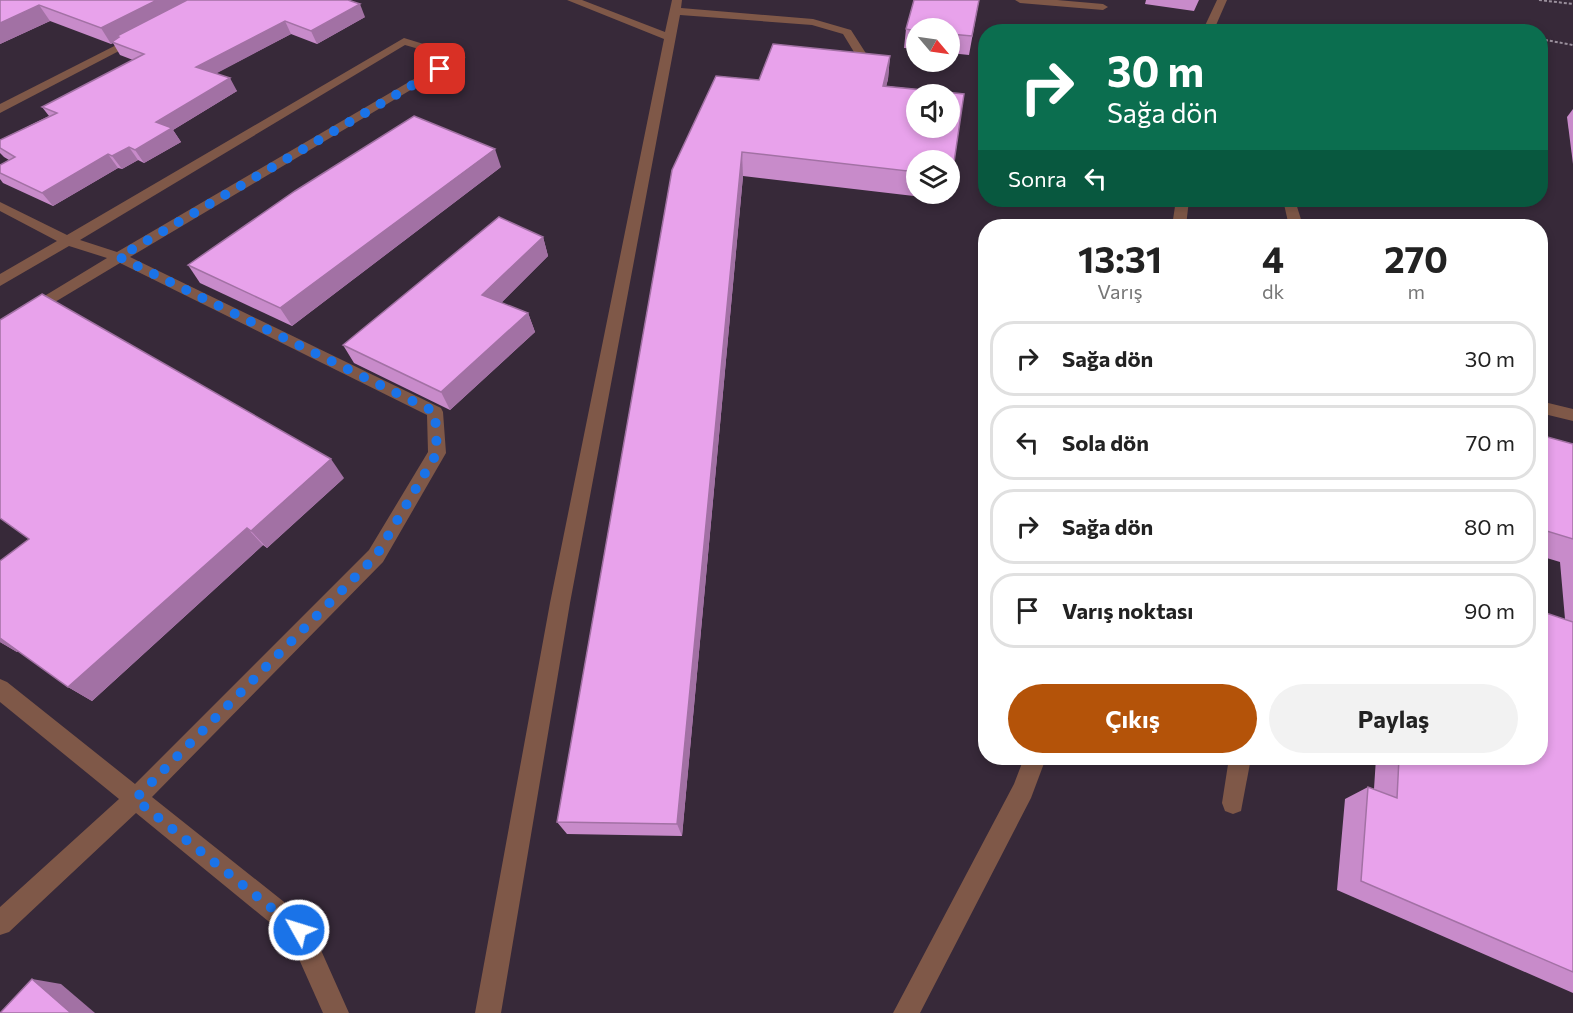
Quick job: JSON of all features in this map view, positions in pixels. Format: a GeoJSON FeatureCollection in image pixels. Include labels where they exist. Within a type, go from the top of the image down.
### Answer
{"type":"FeatureCollection","features":[{"type":"Feature","properties":{"kind":"street"},"geometry":{"type":"LineString","coordinates":[[572,0],[669,37]]}},
{"type":"Feature","properties":{"kind":"street"},"geometry":{"type":"LineString","coordinates":[[1020,0],[1103,8]]}},
{"type":"Feature","properties":{"kind":"street"},"geometry":{"type":"LineString","coordinates":[[1211,24],[1222,0]]}},
{"type":"Feature","properties":{"kind":"street"},"geometry":{"type":"LineString","coordinates":[[488,1013],[562,592],[676,6],[813,22],[847,32],[861,56]]}},
{"type":"Feature","properties":{"kind":"street"},"geometry":{"type":"LineString","coordinates":[[0,109],[146,33]]}},
{"type":"Feature","properties":{"kind":"street"},"geometry":{"type":"LineString","coordinates":[[0,281],[404,41],[460,57],[119,257],[0,330]]}},
{"type":"Feature","properties":{"kind":"street"},"geometry":{"type":"LineString","coordinates":[[0,206],[68,241],[119,257],[435,412],[437,453],[376,556],[135,799],[0,923]]}},
{"type":"Feature","properties":{"kind":"street"},"geometry":{"type":"LineString","coordinates":[[1548,409],[1573,415]]}},
{"type":"Feature","properties":{"kind":"street"},"geometry":{"type":"LineString","coordinates":[[0,689],[299,930],[336,1013]]}},
{"type":"Feature","properties":{"kind":"street"},"geometry":{"type":"LineString","coordinates":[[906,1013],[1023,790],[1032,765]]}},
{"type":"Feature","properties":{"kind":"street"},"geometry":{"type":"LineString","coordinates":[[1233,803],[1239,765]]}},
{"type":"Feature","properties":{"kind":"path"},"geometry":{"type":"LineString","coordinates":[[1539,0],[1573,4]]}},
{"type":"Feature","properties":{"kind":"path"},"geometry":{"type":"LineString","coordinates":[[1548,40],[1573,45]]}},
{"type":"Feature","properties":{"kind":"building"},"geometry":{"type":"Polygon","coordinates":[[[0,0],[157,0],[101,28],[39,5],[0,23],[0,0]]]}},
{"type":"Feature","properties":{"kind":"building"},"geometry":{"type":"Polygon","coordinates":[[[187,0],[348,0],[360,4],[311,31],[285,21],[196,67],[230,78],[156,122],[172,128],[135,150],[129,147],[112,156],[108,154],[42,193],[0,173],[0,165],[15,157],[0,148],[0,140],[57,113],[42,107],[144,54],[112,42],[119,37],[117,36],[187,0]]]}},
{"type":"Feature","properties":{"kind":"building"},"geometry":{"type":"Polygon","coordinates":[[[914,0],[979,0],[972,36],[960,35],[960,18],[909,18],[914,0]]]}},
{"type":"Feature","properties":{"kind":"building"},"geometry":{"type":"Polygon","coordinates":[[[773,44],[890,56],[883,86],[906,88],[906,138],[958,138],[956,150],[906,150],[906,171],[742,152],[677,824],[557,822],[672,170],[716,76],[759,80],[773,44]]]}},
{"type":"Feature","properties":{"kind":"building"},"geometry":{"type":"Polygon","coordinates":[[[960,94],[964,94],[960,121],[960,94]]]}},
{"type":"Feature","properties":{"kind":"building"},"geometry":{"type":"Polygon","coordinates":[[[414,116],[495,149],[280,308],[188,265],[295,191],[414,116]]]}},
{"type":"Feature","properties":{"kind":"building"},"geometry":{"type":"Polygon","coordinates":[[[499,217],[543,237],[482,295],[528,313],[441,392],[343,345],[499,217]]]}},
{"type":"Feature","properties":{"kind":"building"},"geometry":{"type":"Polygon","coordinates":[[[42,294],[331,459],[251,531],[247,528],[68,687],[0,638],[0,561],[29,539],[0,518],[0,320],[42,294]]]}},
{"type":"Feature","properties":{"kind":"building"},"geometry":{"type":"Polygon","coordinates":[[[1548,437],[1573,444],[1573,539],[1548,531],[1548,437]]]}},
{"type":"Feature","properties":{"kind":"building"},"geometry":{"type":"Polygon","coordinates":[[[1548,614],[1573,622],[1573,972],[1361,881],[1368,787],[1397,798],[1399,765],[1548,765],[1548,614]]]}},
{"type":"Feature","properties":{"kind":"building"},"geometry":{"type":"Polygon","coordinates":[[[32,979],[71,1013],[0,1013],[32,979]]]}},
{"type":"Feature","properties":{"kind":"route"},"geometry":{"type":"LineString","coordinates":[[299,930],[135,799],[376,556],[437,453],[435,412],[119,257],[440,69]]}}]}
